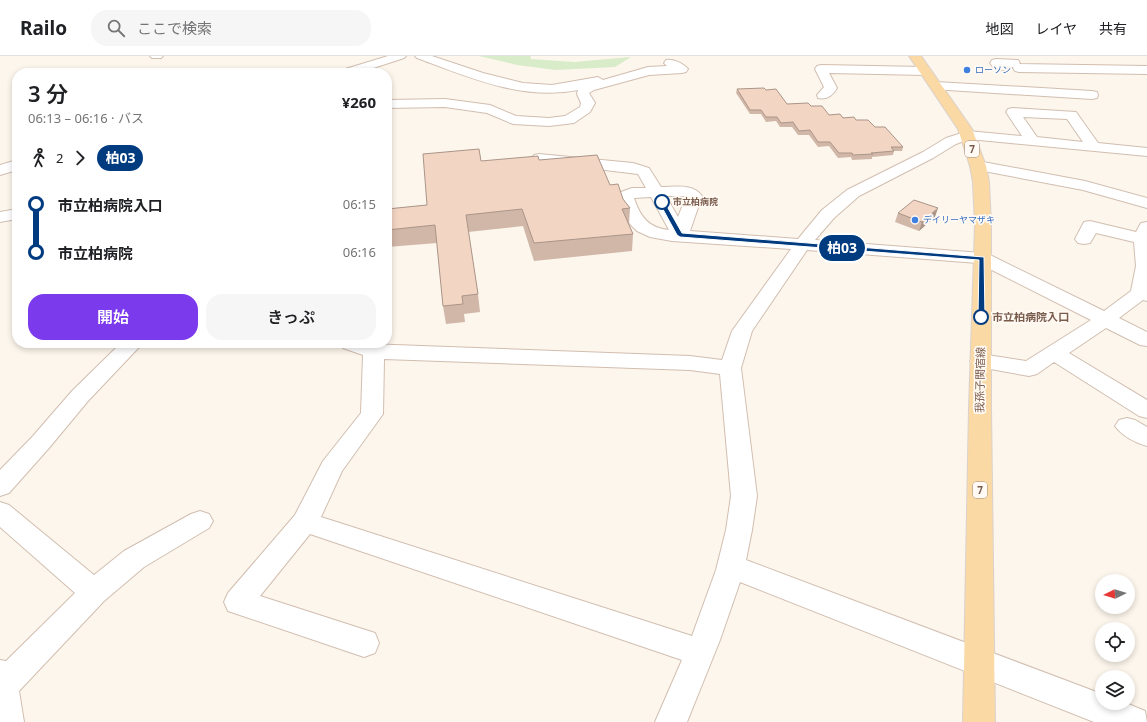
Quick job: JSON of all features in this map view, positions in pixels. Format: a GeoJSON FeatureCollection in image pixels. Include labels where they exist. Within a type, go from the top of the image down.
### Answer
{"type":"FeatureCollection","features":[{"type":"Feature","properties":{"kind":"main road","name":"我孫子関宿線"},"geometry":{"type":"LineString","coordinates":[[915,56],[968,135],[978,166],[982,199],[979,722]]}},
{"type":"Feature","properties":{"kind":"street"},"geometry":{"type":"LineString","coordinates":[[362,68],[400,56]]}},
{"type":"Feature","properties":{"kind":"street"},"geometry":{"type":"LineString","coordinates":[[421,56],[508,84],[537,89],[576,87],[670,63],[687,56]]}},
{"type":"Feature","properties":{"kind":"street"},"geometry":{"type":"LineString","coordinates":[[1013,62],[1037,83],[1090,86]]}},
{"type":"Feature","properties":{"kind":"street"},"geometry":{"type":"LineString","coordinates":[[1000,67],[996,63],[1013,62],[1076,69],[1145,63]]}},
{"type":"Feature","properties":{"kind":"street"},"geometry":{"type":"LineString","coordinates":[[392,104],[446,103],[490,109],[513,120],[531,122],[569,120],[585,109],[588,103],[583,94],[584,91],[590,87],[648,71],[682,69],[670,63]]}},
{"type":"Feature","properties":{"kind":"street"},"geometry":{"type":"LineString","coordinates":[[823,95],[831,88],[821,69],[925,71]]}},
{"type":"Feature","properties":{"kind":"street"},"geometry":{"type":"LineString","coordinates":[[1076,69],[1090,86]]}},
{"type":"Feature","properties":{"kind":"street"},"geometry":{"type":"LineString","coordinates":[[936,86],[1090,86]]}},
{"type":"Feature","properties":{"kind":"street"},"geometry":{"type":"LineString","coordinates":[[1032,141],[1013,112],[1071,115],[1094,147]]}},
{"type":"Feature","properties":{"kind":"street"},"geometry":{"type":"LineString","coordinates":[[671,722],[700,652],[731,566],[739,530],[744,496],[730,368],[742,331],[802,245],[828,214],[853,193],[928,155],[951,141],[968,135],[1147,152]]}},
{"type":"Feature","properties":{"kind":"street"},"geometry":{"type":"LineString","coordinates":[[539,158],[633,168],[644,171],[680,235]]}},
{"type":"Feature","properties":{"kind":"street"},"geometry":{"type":"LineString","coordinates":[[0,170],[12,166]]}},
{"type":"Feature","properties":{"kind":"street"},"geometry":{"type":"LineString","coordinates":[[978,166],[1085,186],[1147,203]]}},
{"type":"Feature","properties":{"kind":"street"},"geometry":{"type":"LineString","coordinates":[[680,235],[694,196],[689,192],[632,193],[627,195],[626,198],[637,222],[648,232],[680,235],[802,245],[982,258],[1147,340]]}},
{"type":"Feature","properties":{"kind":"street"},"geometry":{"type":"LineString","coordinates":[[0,217],[12,215]]}},
{"type":"Feature","properties":{"kind":"street"},"geometry":{"type":"LineString","coordinates":[[981,361],[1029,369],[1143,294],[1146,272],[1144,233],[1090,226],[1084,239]]}},
{"type":"Feature","properties":{"kind":"street"},"geometry":{"type":"LineString","coordinates":[[0,486],[41,442],[80,396],[128,348]]}},
{"type":"Feature","properties":{"kind":"street"},"geometry":{"type":"LineString","coordinates":[[363,348],[374,352],[690,364],[730,368]]}},
{"type":"Feature","properties":{"kind":"street"},"geometry":{"type":"LineString","coordinates":[[364,643],[238,602],[305,522],[332,467],[372,414],[374,352]]}},
{"type":"Feature","properties":{"kind":"street"},"geometry":{"type":"LineString","coordinates":[[1054,353],[1147,410]]}},
{"type":"Feature","properties":{"kind":"street"},"geometry":{"type":"LineString","coordinates":[[1127,426],[1147,438]]}},
{"type":"Feature","properties":{"kind":"street"},"geometry":{"type":"LineString","coordinates":[[0,512],[94,592]]}},
{"type":"Feature","properties":{"kind":"street"},"geometry":{"type":"LineString","coordinates":[[8,722],[1,678],[94,592],[134,559],[200,521]]}},
{"type":"Feature","properties":{"kind":"street"},"geometry":{"type":"LineString","coordinates":[[305,522],[700,652]]}},
{"type":"Feature","properties":{"kind":"street"},"geometry":{"type":"LineString","coordinates":[[731,566],[1134,722]]}},
{"type":"Feature","properties":{"kind":"green space"},"geometry":{"type":"Polygon","coordinates":[[[479,56],[531,56],[530,59],[574,62],[631,57],[615,67],[556,70],[517,65],[479,56]]]}},
{"type":"Feature","properties":{"kind":"building"},"geometry":{"type":"Polygon","coordinates":[[[764,88],[766,90],[776,89],[787,104],[808,103],[811,106],[822,106],[829,115],[840,114],[843,118],[854,117],[856,120],[868,120],[875,127],[885,127],[903,147],[891,147],[894,151],[871,153],[873,154],[853,155],[852,153],[839,153],[830,142],[818,142],[810,130],[799,131],[793,122],[781,123],[777,117],[766,117],[761,110],[750,110],[737,89],[764,88]]]}},
{"type":"Feature","properties":{"kind":"building"},"geometry":{"type":"Polygon","coordinates":[[[479,149],[481,161],[538,156],[539,160],[597,155],[610,185],[618,184],[623,199],[630,208],[622,209],[633,234],[534,243],[522,209],[466,215],[478,294],[462,296],[463,304],[443,306],[435,225],[392,229],[392,208],[427,205],[423,154],[479,149]]]}},
{"type":"Feature","properties":{"kind":"building"},"geometry":{"type":"Polygon","coordinates":[[[914,200],[938,208],[922,222],[898,213],[914,200]]]}},
{"type":"Feature","properties":{"kind":"bus line","name":"柏03"},"geometry":{"type":"LineString","coordinates":[[662,202],[680,235],[982,258],[981,317]]}},
{"type":"Feature","properties":{"kind":"place","name":"ローソン"},"geometry":{"type":"Point","coordinates":[967,70]}},
{"type":"Feature","properties":{"kind":"place","name":"市立柏病院"},"geometry":{"type":"Point","coordinates":[662,202]}},
{"type":"Feature","properties":{"kind":"place","name":"デイリーヤマザキ"},"geometry":{"type":"Point","coordinates":[915,220]}},
{"type":"Feature","properties":{"kind":"place","name":"市立柏病院入口"},"geometry":{"type":"Point","coordinates":[981,317]}}]}
